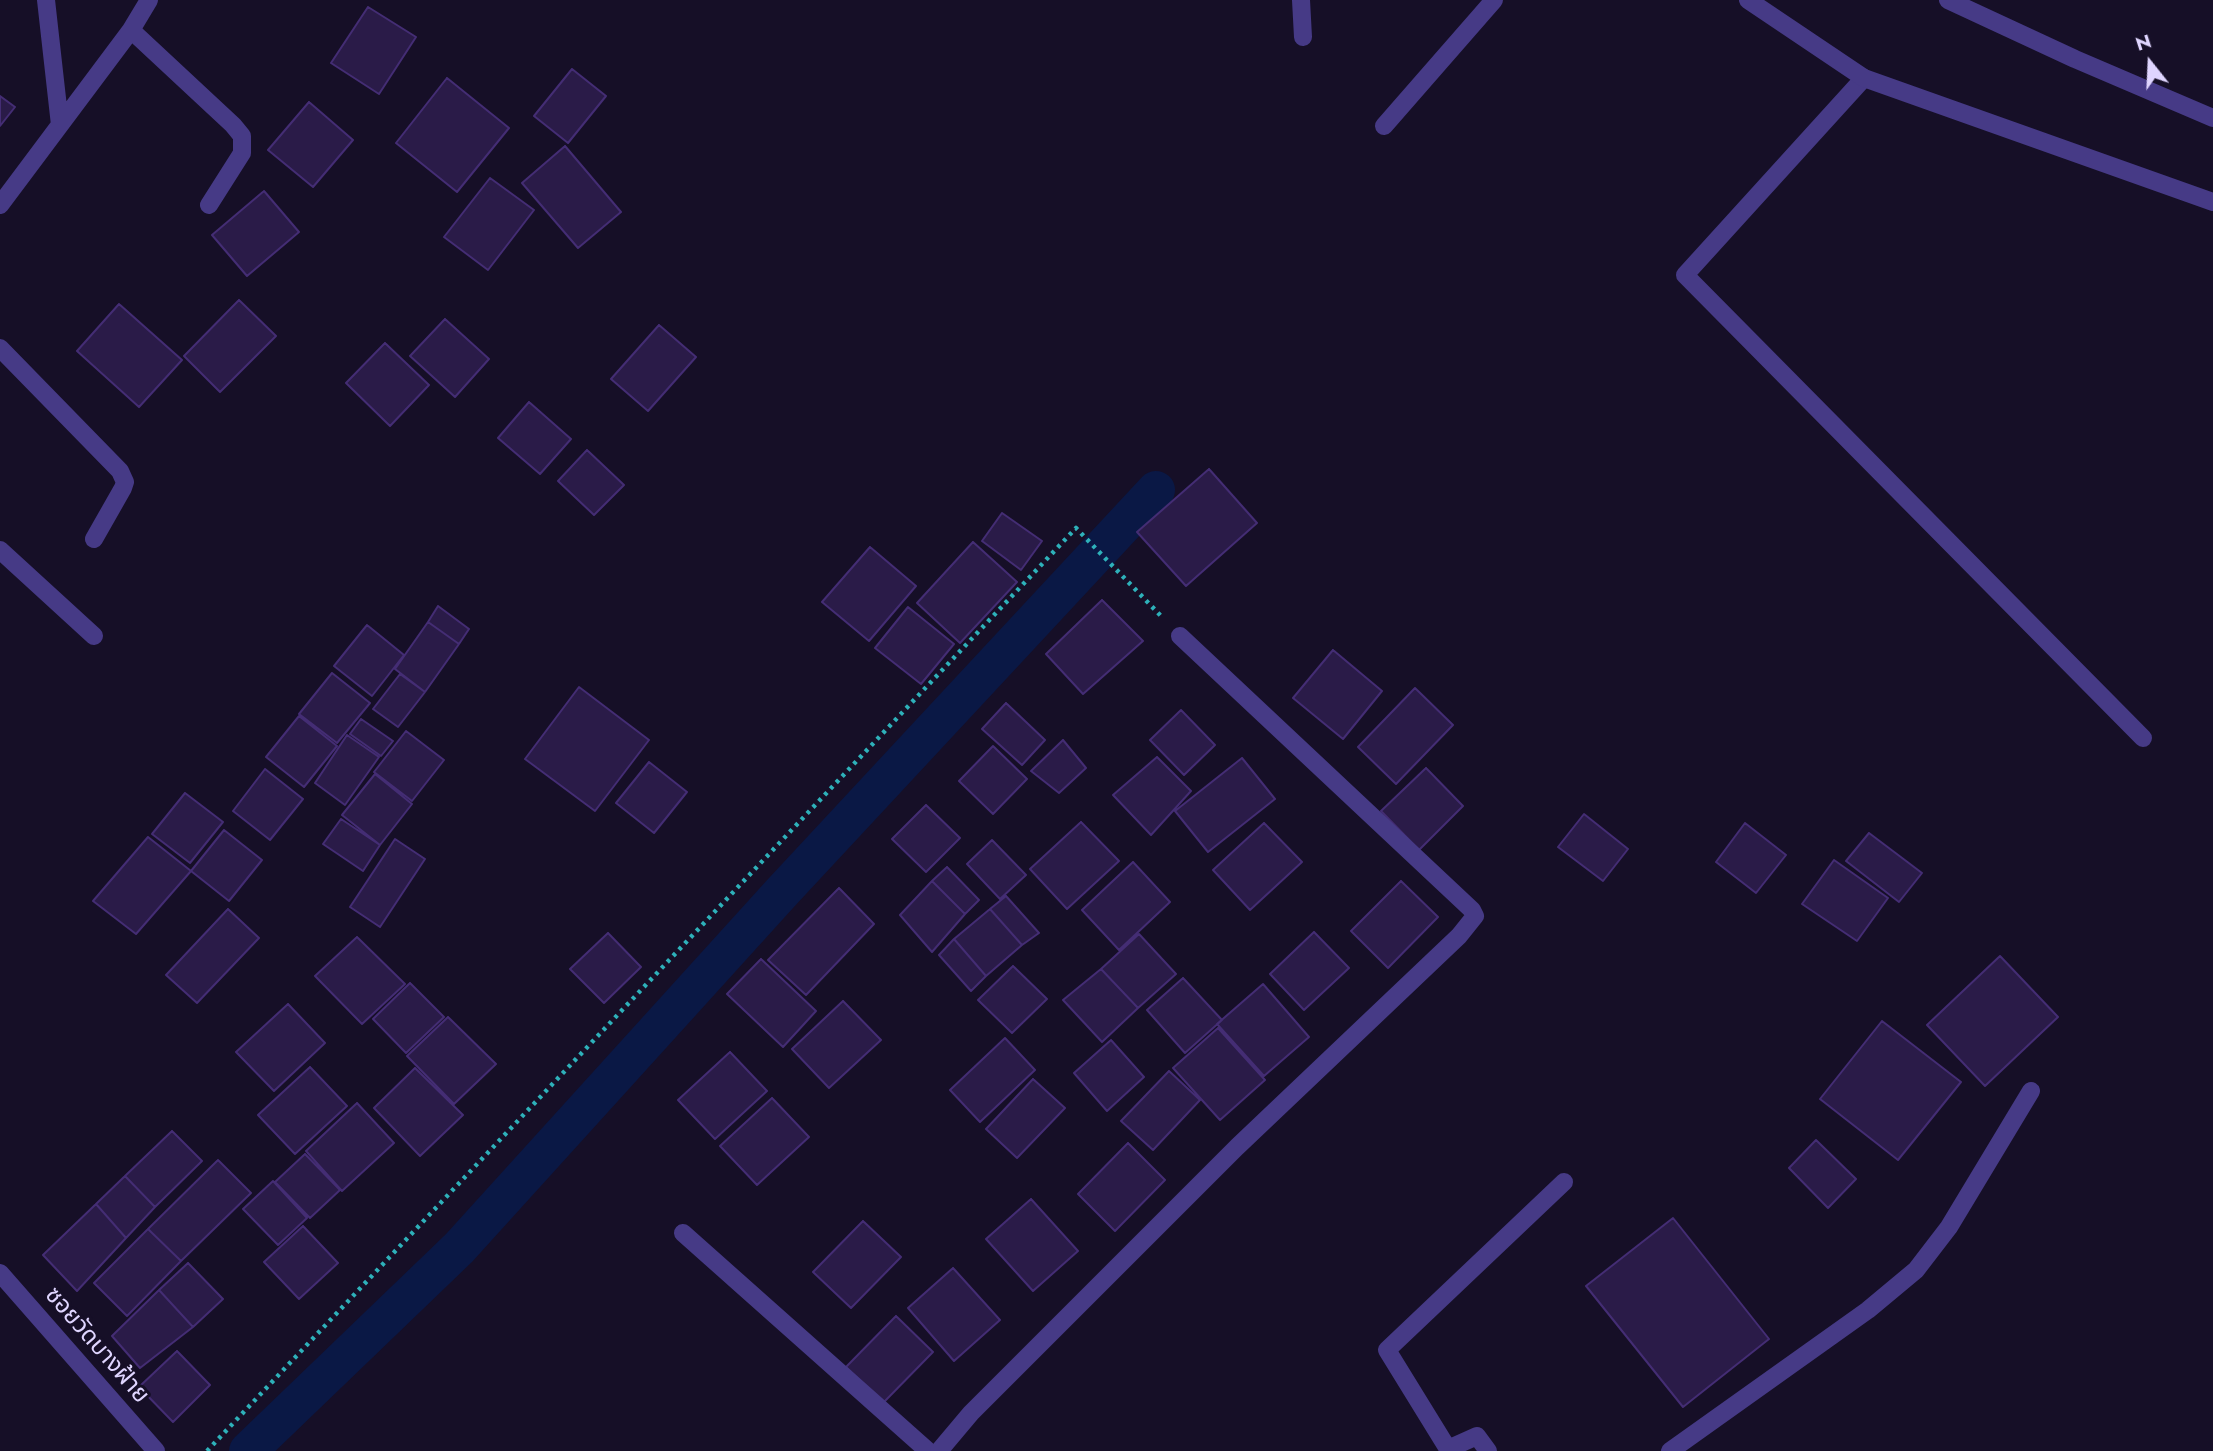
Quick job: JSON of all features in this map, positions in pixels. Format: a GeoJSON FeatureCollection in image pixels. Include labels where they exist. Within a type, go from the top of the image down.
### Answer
{"type":"FeatureCollection","features":[{"type":"Feature","properties":{"kind":"street"},"geometry":{"type":"LineString","coordinates":[[47,0],[60,125]]}},
{"type":"Feature","properties":{"kind":"street"},"geometry":{"type":"LineString","coordinates":[[0,205],[131,30],[149,0]]}},
{"type":"Feature","properties":{"kind":"street"},"geometry":{"type":"LineString","coordinates":[[1301,0],[1303,37]]}},
{"type":"Feature","properties":{"kind":"street"},"geometry":{"type":"LineString","coordinates":[[1384,126],[1494,0]]}},
{"type":"Feature","properties":{"kind":"street"},"geometry":{"type":"LineString","coordinates":[[1748,0],[1864,78],[2213,202]]}},
{"type":"Feature","properties":{"kind":"street"},"geometry":{"type":"LineString","coordinates":[[1948,0],[2075,59],[2213,118]]}},
{"type":"Feature","properties":{"kind":"street"},"geometry":{"type":"LineString","coordinates":[[131,30],[242,136],[242,153],[209,205]]}},
{"type":"Feature","properties":{"kind":"street"},"geometry":{"type":"LineString","coordinates":[[1864,78],[1685,275],[2143,738]]}},
{"type":"Feature","properties":{"kind":"street"},"geometry":{"type":"LineString","coordinates":[[0,348],[120,471],[125,482],[123,488],[94,539]]}},
{"type":"Feature","properties":{"kind":"street"},"geometry":{"type":"LineString","coordinates":[[0,550],[94,636]]}},
{"type":"Feature","properties":{"kind":"street"},"geometry":{"type":"LineString","coordinates":[[939,1451],[971,1413],[1237,1147],[1459,936],[1475,916],[1472,910],[1180,636]]}},
{"type":"Feature","properties":{"kind":"street"},"geometry":{"type":"LineString","coordinates":[[1670,1451],[1868,1310],[1916,1270],[1949,1227],[2031,1091]]}},
{"type":"Feature","properties":{"kind":"street"},"geometry":{"type":"LineString","coordinates":[[1488,1451],[1477,1436],[1448,1448],[1387,1350],[1564,1182]]}},
{"type":"Feature","properties":{"kind":"street"},"geometry":{"type":"LineString","coordinates":[[683,1233],[928,1451]]}},
{"type":"Feature","properties":{"kind":"street","name":"ซอยวัดบางฝ้าย"},"geometry":{"type":"LineString","coordinates":[[0,1273],[156,1451]]}},
{"type":"Feature","properties":{"kind":"path"},"geometry":{"type":"LineString","coordinates":[[207,1451],[1076,528],[1153,609]]}},
{"type":"Feature","properties":{"kind":"building"},"geometry":{"type":"Polygon","coordinates":[[[368,7],[416,37],[379,94],[331,63],[368,7]]]}},
{"type":"Feature","properties":{"kind":"building"},"geometry":{"type":"Polygon","coordinates":[[[572,69],[606,96],[568,143],[534,116],[572,69]]]}},
{"type":"Feature","properties":{"kind":"building"},"geometry":{"type":"Polygon","coordinates":[[[447,78],[509,128],[457,192],[396,143],[447,78]]]}},
{"type":"Feature","properties":{"kind":"building"},"geometry":{"type":"Polygon","coordinates":[[[0,96],[15,107],[0,126],[0,96]]]}},
{"type":"Feature","properties":{"kind":"building"},"geometry":{"type":"Polygon","coordinates":[[[309,102],[353,140],[313,187],[268,150],[309,102]]]}},
{"type":"Feature","properties":{"kind":"building"},"geometry":{"type":"Polygon","coordinates":[[[565,146],[621,212],[578,248],[522,183],[565,146]]]}},
{"type":"Feature","properties":{"kind":"building"},"geometry":{"type":"Polygon","coordinates":[[[490,178],[534,210],[488,270],[444,237],[490,178]]]}},
{"type":"Feature","properties":{"kind":"building"},"geometry":{"type":"Polygon","coordinates":[[[264,191],[299,232],[247,276],[212,235],[264,191]]]}},
{"type":"Feature","properties":{"kind":"building"},"geometry":{"type":"Polygon","coordinates":[[[239,300],[276,336],[220,392],[184,356],[239,300]]]}},
{"type":"Feature","properties":{"kind":"building"},"geometry":{"type":"Polygon","coordinates":[[[119,304],[182,360],[139,407],[77,351],[119,304]]]}},
{"type":"Feature","properties":{"kind":"building"},"geometry":{"type":"Polygon","coordinates":[[[445,319],[489,359],[455,397],[410,356],[445,319]]]}},
{"type":"Feature","properties":{"kind":"building"},"geometry":{"type":"Polygon","coordinates":[[[659,325],[696,357],[648,411],[611,379],[659,325]]]}},
{"type":"Feature","properties":{"kind":"building"},"geometry":{"type":"Polygon","coordinates":[[[385,343],[429,385],[390,426],[346,383],[385,343]]]}},
{"type":"Feature","properties":{"kind":"building"},"geometry":{"type":"Polygon","coordinates":[[[529,402],[571,439],[540,474],[498,438],[529,402]]]}},
{"type":"Feature","properties":{"kind":"building"},"geometry":{"type":"Polygon","coordinates":[[[587,450],[624,485],[594,515],[558,481],[587,450]]]}},
{"type":"Feature","properties":{"kind":"building"},"geometry":{"type":"Polygon","coordinates":[[[1209,469],[1257,523],[1186,586],[1137,532],[1209,469]]]}},
{"type":"Feature","properties":{"kind":"building"},"geometry":{"type":"Polygon","coordinates":[[[1002,513],[1042,541],[1021,570],[982,541],[1002,513]]]}},
{"type":"Feature","properties":{"kind":"building"},"geometry":{"type":"Polygon","coordinates":[[[973,542],[1017,582],[960,643],[917,603],[973,542]]]}},
{"type":"Feature","properties":{"kind":"building"},"geometry":{"type":"Polygon","coordinates":[[[870,547],[916,586],[869,641],[822,602],[870,547]]]}},
{"type":"Feature","properties":{"kind":"building"},"geometry":{"type":"Polygon","coordinates":[[[1102,600],[1143,641],[1083,694],[1046,654],[1102,600]]]}},
{"type":"Feature","properties":{"kind":"building"},"geometry":{"type":"Polygon","coordinates":[[[438,606],[469,629],[459,644],[428,622],[438,606]]]}},
{"type":"Feature","properties":{"kind":"building"},"geometry":{"type":"Polygon","coordinates":[[[908,607],[954,644],[921,684],[875,648],[908,607]]]}},
{"type":"Feature","properties":{"kind":"building"},"geometry":{"type":"Polygon","coordinates":[[[428,622],[459,644],[425,692],[395,669],[428,622]]]}},
{"type":"Feature","properties":{"kind":"building"},"geometry":{"type":"Polygon","coordinates":[[[367,625],[404,655],[372,696],[334,666],[367,625]]]}},
{"type":"Feature","properties":{"kind":"building"},"geometry":{"type":"Polygon","coordinates":[[[1333,650],[1382,691],[1343,739],[1293,698],[1333,650]]]}},
{"type":"Feature","properties":{"kind":"building"},"geometry":{"type":"Polygon","coordinates":[[[332,673],[370,703],[337,743],[299,714],[332,673]]]}},
{"type":"Feature","properties":{"kind":"building"},"geometry":{"type":"Polygon","coordinates":[[[400,674],[425,692],[398,727],[373,709],[400,674]]]}},
{"type":"Feature","properties":{"kind":"building"},"geometry":{"type":"Polygon","coordinates":[[[579,687],[649,740],[595,811],[525,759],[579,687]]]}},
{"type":"Feature","properties":{"kind":"building"},"geometry":{"type":"Polygon","coordinates":[[[1415,688],[1453,725],[1396,784],[1358,747],[1415,688]]]}},
{"type":"Feature","properties":{"kind":"building"},"geometry":{"type":"Polygon","coordinates":[[[1006,703],[1045,740],[1022,765],[982,729],[1006,703]]]}},
{"type":"Feature","properties":{"kind":"building"},"geometry":{"type":"Polygon","coordinates":[[[1181,710],[1215,745],[1184,775],[1150,740],[1181,710]]]}},
{"type":"Feature","properties":{"kind":"building"},"geometry":{"type":"Polygon","coordinates":[[[299,716],[337,746],[304,787],[266,757],[299,716]]]}},
{"type":"Feature","properties":{"kind":"building"},"geometry":{"type":"Polygon","coordinates":[[[361,719],[393,741],[381,756],[350,734],[361,719]]]}},
{"type":"Feature","properties":{"kind":"building"},"geometry":{"type":"Polygon","coordinates":[[[406,731],[444,760],[412,801],[374,772],[406,731]]]}},
{"type":"Feature","properties":{"kind":"building"},"geometry":{"type":"Polygon","coordinates":[[[347,735],[379,757],[345,805],[315,783],[347,735]]]}},
{"type":"Feature","properties":{"kind":"building"},"geometry":{"type":"Polygon","coordinates":[[[1063,740],[1086,768],[1059,793],[1031,771],[1063,740]]]}},
{"type":"Feature","properties":{"kind":"building"},"geometry":{"type":"Polygon","coordinates":[[[993,746],[1027,779],[993,814],[959,781],[993,746]]]}},
{"type":"Feature","properties":{"kind":"building"},"geometry":{"type":"Polygon","coordinates":[[[1157,757],[1191,791],[1151,835],[1113,795],[1157,757]]]}},
{"type":"Feature","properties":{"kind":"building"},"geometry":{"type":"Polygon","coordinates":[[[1242,758],[1275,799],[1208,852],[1175,811],[1242,758]]]}},
{"type":"Feature","properties":{"kind":"building"},"geometry":{"type":"Polygon","coordinates":[[[649,762],[687,792],[654,833],[616,803],[649,762]]]}},
{"type":"Feature","properties":{"kind":"building"},"geometry":{"type":"Polygon","coordinates":[[[1426,768],[1463,806],[1419,850],[1381,811],[1426,768]]]}},
{"type":"Feature","properties":{"kind":"building"},"geometry":{"type":"Polygon","coordinates":[[[265,769],[303,799],[270,840],[233,811],[265,769]]]}},
{"type":"Feature","properties":{"kind":"building"},"geometry":{"type":"Polygon","coordinates":[[[375,774],[412,804],[380,845],[342,815],[375,774]]]}},
{"type":"Feature","properties":{"kind":"building"},"geometry":{"type":"Polygon","coordinates":[[[185,793],[223,822],[190,863],[152,834],[185,793]]]}},
{"type":"Feature","properties":{"kind":"building"},"geometry":{"type":"Polygon","coordinates":[[[926,805],[960,838],[926,872],[892,839],[926,805]]]}},
{"type":"Feature","properties":{"kind":"building"},"geometry":{"type":"Polygon","coordinates":[[[1584,814],[1628,849],[1603,881],[1558,847],[1584,814]]]}},
{"type":"Feature","properties":{"kind":"building"},"geometry":{"type":"Polygon","coordinates":[[[341,819],[380,845],[363,871],[323,844],[341,819]]]}},
{"type":"Feature","properties":{"kind":"building"},"geometry":{"type":"Polygon","coordinates":[[[1081,822],[1119,861],[1067,909],[1030,869],[1081,822]]]}},
{"type":"Feature","properties":{"kind":"building"},"geometry":{"type":"Polygon","coordinates":[[[1264,823],[1302,862],[1250,910],[1213,870],[1264,823]]]}},
{"type":"Feature","properties":{"kind":"building"},"geometry":{"type":"Polygon","coordinates":[[[1745,823],[1786,855],[1756,893],[1716,862],[1745,823]]]}},
{"type":"Feature","properties":{"kind":"building"},"geometry":{"type":"Polygon","coordinates":[[[224,830],[262,860],[229,901],[191,871],[224,830]]]}},
{"type":"Feature","properties":{"kind":"building"},"geometry":{"type":"Polygon","coordinates":[[[1869,833],[1922,873],[1899,902],[1846,861],[1869,833]]]}},
{"type":"Feature","properties":{"kind":"building"},"geometry":{"type":"Polygon","coordinates":[[[148,837],[191,871],[136,934],[93,901],[148,837]]]}},
{"type":"Feature","properties":{"kind":"building"},"geometry":{"type":"Polygon","coordinates":[[[395,839],[425,859],[380,927],[350,907],[395,839]]]}},
{"type":"Feature","properties":{"kind":"building"},"geometry":{"type":"Polygon","coordinates":[[[992,840],[1026,875],[1000,899],[967,864],[992,840]]]}},
{"type":"Feature","properties":{"kind":"building"},"geometry":{"type":"Polygon","coordinates":[[[1834,860],[1888,898],[1857,941],[1802,904],[1834,860]]]}},
{"type":"Feature","properties":{"kind":"building"},"geometry":{"type":"Polygon","coordinates":[[[1133,862],[1170,902],[1119,950],[1082,910],[1133,862]]]}},
{"type":"Feature","properties":{"kind":"building"},"geometry":{"type":"Polygon","coordinates":[[[947,867],[979,900],[965,914],[932,881],[947,867]]]}},
{"type":"Feature","properties":{"kind":"building"},"geometry":{"type":"Polygon","coordinates":[[[932,881],[965,914],[932,952],[900,915],[932,881]]]}},
{"type":"Feature","properties":{"kind":"building"},"geometry":{"type":"Polygon","coordinates":[[[1401,881],[1438,917],[1388,968],[1351,931],[1401,881]]]}},
{"type":"Feature","properties":{"kind":"building"},"geometry":{"type":"Polygon","coordinates":[[[839,888],[874,924],[806,995],[768,960],[839,888]]]}},
{"type":"Feature","properties":{"kind":"building"},"geometry":{"type":"Polygon","coordinates":[[[1006,896],[1039,933],[1022,945],[990,909],[1006,896]]]}},
{"type":"Feature","properties":{"kind":"building"},"geometry":{"type":"Polygon","coordinates":[[[228,909],[259,938],[197,1003],[166,975],[228,909]]]}},
{"type":"Feature","properties":{"kind":"building"},"geometry":{"type":"Polygon","coordinates":[[[990,909],[1022,945],[986,976],[954,939],[990,909]]]}},
{"type":"Feature","properties":{"kind":"building"},"geometry":{"type":"Polygon","coordinates":[[[1314,932],[1349,968],[1304,1010],[1270,974],[1314,932]]]}},
{"type":"Feature","properties":{"kind":"building"},"geometry":{"type":"Polygon","coordinates":[[[608,933],[641,967],[604,1003],[570,969],[608,933]]]}},
{"type":"Feature","properties":{"kind":"building"},"geometry":{"type":"Polygon","coordinates":[[[1139,934],[1176,974],[1138,1008],[1101,969],[1139,934]]]}},
{"type":"Feature","properties":{"kind":"building"},"geometry":{"type":"Polygon","coordinates":[[[357,937],[405,984],[362,1024],[315,976],[357,937]]]}},
{"type":"Feature","properties":{"kind":"building"},"geometry":{"type":"Polygon","coordinates":[[[954,939],[986,976],[971,991],[939,955],[954,939]]]}},
{"type":"Feature","properties":{"kind":"building"},"geometry":{"type":"Polygon","coordinates":[[[2000,956],[2058,1017],[1985,1086],[1927,1025],[2000,956]]]}},
{"type":"Feature","properties":{"kind":"building"},"geometry":{"type":"Polygon","coordinates":[[[761,959],[816,1011],[783,1047],[727,994],[761,959]]]}},
{"type":"Feature","properties":{"kind":"building"},"geometry":{"type":"Polygon","coordinates":[[[1013,966],[1047,999],[1012,1033],[978,1000],[1013,966]]]}},
{"type":"Feature","properties":{"kind":"building"},"geometry":{"type":"Polygon","coordinates":[[[1101,969],[1138,1008],[1102,1042],[1063,1000],[1101,969]]]}},
{"type":"Feature","properties":{"kind":"building"},"geometry":{"type":"Polygon","coordinates":[[[1183,978],[1222,1020],[1185,1053],[1147,1010],[1183,978]]]}},
{"type":"Feature","properties":{"kind":"building"},"geometry":{"type":"Polygon","coordinates":[[[410,983],[444,1017],[406,1053],[373,1019],[410,983]]]}},
{"type":"Feature","properties":{"kind":"building"},"geometry":{"type":"Polygon","coordinates":[[[1263,984],[1309,1037],[1264,1076],[1217,1024],[1263,984]]]}},
{"type":"Feature","properties":{"kind":"building"},"geometry":{"type":"Polygon","coordinates":[[[843,1001],[881,1040],[829,1088],[792,1049],[843,1001]]]}},
{"type":"Feature","properties":{"kind":"building"},"geometry":{"type":"Polygon","coordinates":[[[288,1004],[325,1043],[274,1091],[236,1052],[288,1004]]]}},
{"type":"Feature","properties":{"kind":"building"},"geometry":{"type":"Polygon","coordinates":[[[448,1017],[496,1064],[454,1104],[407,1056],[448,1017]]]}},
{"type":"Feature","properties":{"kind":"building"},"geometry":{"type":"Polygon","coordinates":[[[1882,1021],[1961,1082],[1898,1160],[1820,1099],[1882,1021]]]}},
{"type":"Feature","properties":{"kind":"building"},"geometry":{"type":"Polygon","coordinates":[[[1218,1028],[1265,1080],[1220,1120],[1173,1068],[1218,1028]]]}},
{"type":"Feature","properties":{"kind":"building"},"geometry":{"type":"Polygon","coordinates":[[[1005,1038],[1035,1070],[980,1122],[950,1090],[1005,1038]]]}},
{"type":"Feature","properties":{"kind":"building"},"geometry":{"type":"Polygon","coordinates":[[[1111,1040],[1144,1077],[1107,1111],[1074,1073],[1111,1040]]]}},
{"type":"Feature","properties":{"kind":"building"},"geometry":{"type":"Polygon","coordinates":[[[730,1052],[767,1091],[715,1139],[678,1100],[730,1052]]]}},
{"type":"Feature","properties":{"kind":"building"},"geometry":{"type":"Polygon","coordinates":[[[310,1067],[347,1106],[295,1154],[258,1115],[310,1067]]]}},
{"type":"Feature","properties":{"kind":"building"},"geometry":{"type":"Polygon","coordinates":[[[415,1068],[463,1115],[420,1156],[374,1108],[415,1068]]]}},
{"type":"Feature","properties":{"kind":"building"},"geometry":{"type":"Polygon","coordinates":[[[1169,1071],[1200,1100],[1153,1150],[1121,1121],[1169,1071]]]}},
{"type":"Feature","properties":{"kind":"building"},"geometry":{"type":"Polygon","coordinates":[[[1033,1079],[1065,1108],[1017,1158],[986,1129],[1033,1079]]]}},
{"type":"Feature","properties":{"kind":"building"},"geometry":{"type":"Polygon","coordinates":[[[772,1098],[809,1137],[757,1185],[720,1146],[772,1098]]]}},
{"type":"Feature","properties":{"kind":"building"},"geometry":{"type":"Polygon","coordinates":[[[357,1103],[394,1143],[342,1191],[306,1151],[357,1103]]]}},
{"type":"Feature","properties":{"kind":"building"},"geometry":{"type":"Polygon","coordinates":[[[172,1131],[202,1161],[155,1207],[125,1176],[172,1131]]]}},
{"type":"Feature","properties":{"kind":"building"},"geometry":{"type":"Polygon","coordinates":[[[1816,1140],[1856,1179],[1828,1208],[1789,1168],[1816,1140]]]}},
{"type":"Feature","properties":{"kind":"building"},"geometry":{"type":"Polygon","coordinates":[[[1128,1143],[1165,1180],[1115,1231],[1078,1194],[1128,1143]]]}},
{"type":"Feature","properties":{"kind":"building"},"geometry":{"type":"Polygon","coordinates":[[[305,1154],[340,1190],[310,1218],[275,1182],[305,1154]]]}},
{"type":"Feature","properties":{"kind":"building"},"geometry":{"type":"Polygon","coordinates":[[[218,1160],[251,1193],[181,1261],[148,1229],[218,1160]]]}},
{"type":"Feature","properties":{"kind":"building"},"geometry":{"type":"Polygon","coordinates":[[[125,1176],[155,1207],[126,1238],[96,1204],[125,1176]]]}},
{"type":"Feature","properties":{"kind":"building"},"geometry":{"type":"Polygon","coordinates":[[[273,1181],[307,1218],[278,1245],[243,1209],[273,1181]]]}},
{"type":"Feature","properties":{"kind":"building"},"geometry":{"type":"Polygon","coordinates":[[[1031,1199],[1078,1251],[1033,1291],[986,1239],[1031,1199]]]}},
{"type":"Feature","properties":{"kind":"building"},"geometry":{"type":"Polygon","coordinates":[[[96,1204],[126,1238],[77,1291],[43,1255],[96,1204]]]}},
{"type":"Feature","properties":{"kind":"building"},"geometry":{"type":"Polygon","coordinates":[[[1673,1218],[1769,1339],[1683,1407],[1586,1286],[1673,1218]]]}},
{"type":"Feature","properties":{"kind":"building"},"geometry":{"type":"Polygon","coordinates":[[[863,1221],[901,1257],[851,1308],[813,1272],[863,1221]]]}},
{"type":"Feature","properties":{"kind":"building"},"geometry":{"type":"Polygon","coordinates":[[[303,1226],[338,1263],[299,1299],[264,1262],[303,1226]]]}},
{"type":"Feature","properties":{"kind":"building"},"geometry":{"type":"Polygon","coordinates":[[[148,1229],[181,1261],[127,1316],[94,1283],[148,1229]]]}},
{"type":"Feature","properties":{"kind":"building"},"geometry":{"type":"Polygon","coordinates":[[[188,1263],[223,1299],[193,1327],[159,1290],[188,1263]]]}},
{"type":"Feature","properties":{"kind":"building"},"geometry":{"type":"Polygon","coordinates":[[[953,1268],[1000,1320],[954,1361],[908,1308],[953,1268]]]}},
{"type":"Feature","properties":{"kind":"building"},"geometry":{"type":"Polygon","coordinates":[[[159,1290],[193,1327],[140,1368],[112,1336],[159,1290]]]}},
{"type":"Feature","properties":{"kind":"building"},"geometry":{"type":"Polygon","coordinates":[[[896,1316],[933,1352],[883,1403],[846,1367],[896,1316]]]}},
{"type":"Feature","properties":{"kind":"building"},"geometry":{"type":"Polygon","coordinates":[[[177,1351],[210,1385],[173,1422],[139,1387],[177,1351]]]}},
{"type":"Feature","properties":{"kind":"waterway"},"geometry":{"type":"LineString","coordinates":[[248,1451],[459,1248],[781,893],[1156,490]]}}]}
